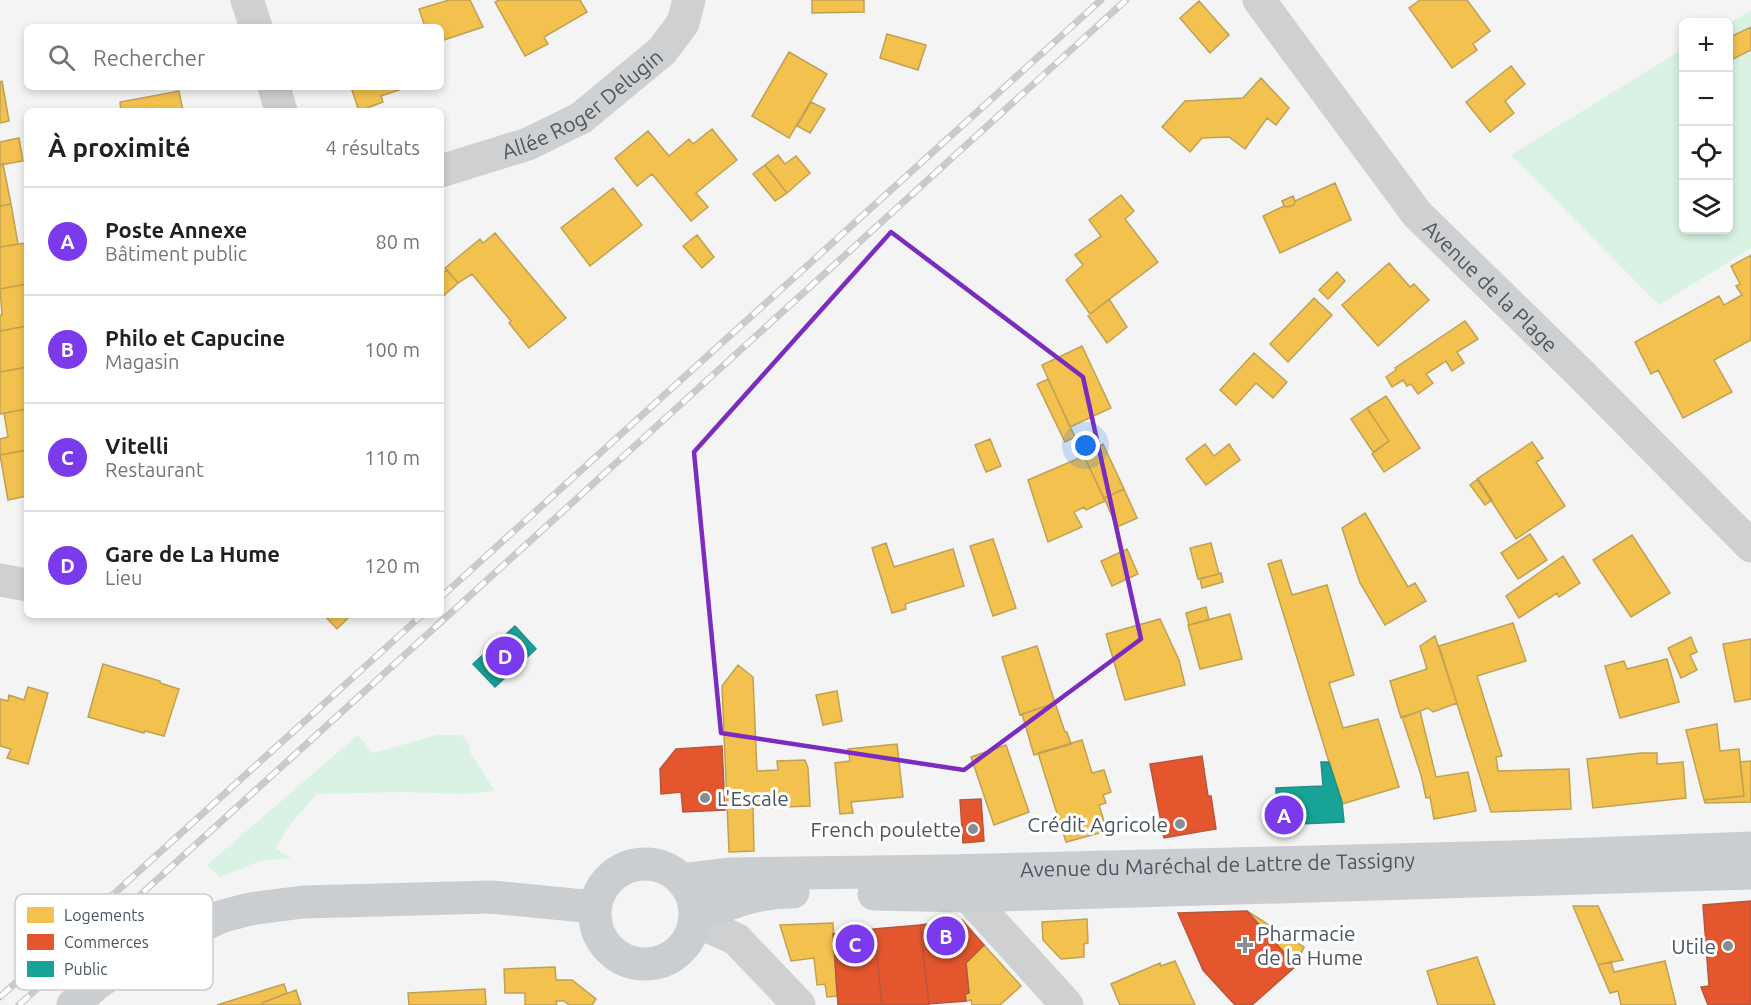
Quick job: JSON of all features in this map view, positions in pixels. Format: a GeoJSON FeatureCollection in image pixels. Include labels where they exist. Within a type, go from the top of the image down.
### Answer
{"type":"FeatureCollection","features":[{"type":"Feature","properties":{"kind":"main road","name":"Avenue du Maréchal de Lattre de Tassigny"},"geometry":{"type":"LineString","coordinates":[[682,880],[731,874],[947,872],[1499,858],[1751,848]]}},
{"type":"Feature","properties":{"kind":"main road"},"geometry":{"type":"LineString","coordinates":[[654,864],[674,873],[682,880],[690,891],[695,918],[690,937],[680,951],[665,961],[648,965],[622,960],[606,947],[596,929],[594,907],[607,880],[628,867],[654,864]]}},
{"type":"Feature","properties":{"kind":"main road","name":"Avenue du Maréchal de Lattre de Tassigny"},"geometry":{"type":"LineString","coordinates":[[695,918],[738,900],[773,892],[968,896],[1751,873]]}},
{"type":"Feature","properties":{"kind":"main road"},"geometry":{"type":"LineString","coordinates":[[213,921],[239,911],[303,902],[491,897],[594,907]]}},
{"type":"Feature","properties":{"kind":"main road"},"geometry":{"type":"LineString","coordinates":[[73,1005],[89,990]]}},
{"type":"Feature","properties":{"kind":"street"},"geometry":{"type":"LineString","coordinates":[[247,0],[255,24]]}},
{"type":"Feature","properties":{"kind":"street","name":"Allée Roger Delugin"},"geometry":{"type":"LineString","coordinates":[[444,170],[528,144],[581,118],[663,51],[683,23],[689,0]]}},
{"type":"Feature","properties":{"kind":"street","name":"Avenue de la Plage"},"geometry":{"type":"LineString","coordinates":[[1259,0],[1418,214],[1751,546]]}},
{"type":"Feature","properties":{"kind":"street"},"geometry":{"type":"LineString","coordinates":[[275,90],[280,108]]}},
{"type":"Feature","properties":{"kind":"street"},"geometry":{"type":"LineString","coordinates":[[0,580],[24,584]]}},
{"type":"Feature","properties":{"kind":"street"},"geometry":{"type":"LineString","coordinates":[[968,896],[1067,1005]]}},
{"type":"Feature","properties":{"kind":"street"},"geometry":{"type":"LineString","coordinates":[[695,918],[736,939],[799,1005]]}},
{"type":"Feature","properties":{"kind":"highlighted area"},"geometry":{"type":"Polygon","coordinates":[[[891,232],[1083,377],[1141,639],[964,770],[721,733],[694,452],[891,232]]]}},
{"type":"Feature","properties":{"kind":"green space"},"geometry":{"type":"Polygon","coordinates":[[[1751,11],[1751,248],[1659,305],[1511,155],[1679,51],[1679,234],[1733,234],[1733,21],[1751,11]]]}},
{"type":"Feature","properties":{"kind":"green space"},"geometry":{"type":"Polygon","coordinates":[[[358,735],[373,753],[437,735],[461,735],[469,744],[471,754],[495,791],[465,794],[402,792],[317,794],[293,821],[275,848],[291,858],[260,861],[220,877],[207,865],[358,735]]]}},
{"type":"Feature","properties":{"kind":"building: Logements"},"geometry":{"type":"Polygon","coordinates":[[[449,0],[470,0],[483,27],[444,40],[444,24],[424,24],[419,9],[449,0]]]}},
{"type":"Feature","properties":{"kind":"building: Logements"},"geometry":{"type":"Polygon","coordinates":[[[499,0],[580,0],[587,12],[544,37],[548,44],[525,56],[495,2],[499,0]]]}},
{"type":"Feature","properties":{"kind":"building: Logements"},"geometry":{"type":"Polygon","coordinates":[[[812,0],[864,0],[864,12],[812,13],[812,0]]]}},
{"type":"Feature","properties":{"kind":"building: Logements"},"geometry":{"type":"Polygon","coordinates":[[[1420,0],[1467,0],[1490,31],[1473,44],[1477,50],[1452,68],[1409,8],[1420,0]]]}},
{"type":"Feature","properties":{"kind":"building: Logements"},"geometry":{"type":"Polygon","coordinates":[[[1199,1],[1229,35],[1210,53],[1180,18],[1199,1]]]}},
{"type":"Feature","properties":{"kind":"building: Logements"},"geometry":{"type":"Polygon","coordinates":[[[1751,27],[1751,50],[1733,59],[1733,36],[1751,27]]]}},
{"type":"Feature","properties":{"kind":"building: Logements"},"geometry":{"type":"Polygon","coordinates":[[[887,34],[926,45],[918,70],[880,58],[887,34]]]}},
{"type":"Feature","properties":{"kind":"building: Logements"},"geometry":{"type":"Polygon","coordinates":[[[789,52],[827,74],[789,138],[752,116],[789,52]]]}},
{"type":"Feature","properties":{"kind":"building: Logements"},"geometry":{"type":"Polygon","coordinates":[[[1511,66],[1525,84],[1505,101],[1514,113],[1490,132],[1466,102],[1511,66]]]}},
{"type":"Feature","properties":{"kind":"building: Logements"},"geometry":{"type":"Polygon","coordinates":[[[1261,78],[1289,108],[1276,125],[1267,118],[1245,149],[1229,137],[1202,138],[1190,152],[1162,127],[1185,101],[1243,98],[1261,78]]]}},
{"type":"Feature","properties":{"kind":"building: Logements"},"geometry":{"type":"Polygon","coordinates":[[[2,81],[9,121],[0,123],[0,82],[2,81]]]}},
{"type":"Feature","properties":{"kind":"building: Logements"},"geometry":{"type":"Polygon","coordinates":[[[352,90],[399,90],[381,96],[383,102],[367,108],[358,108],[352,90]]]}},
{"type":"Feature","properties":{"kind":"building: Logements"},"geometry":{"type":"Polygon","coordinates":[[[179,91],[182,108],[121,108],[120,102],[179,91]]]}},
{"type":"Feature","properties":{"kind":"building: Logements"},"geometry":{"type":"Polygon","coordinates":[[[811,102],[825,109],[810,133],[797,126],[811,102]]]}},
{"type":"Feature","properties":{"kind":"building: Logements"},"geometry":{"type":"Polygon","coordinates":[[[712,129],[737,160],[696,193],[708,207],[691,221],[652,174],[637,186],[615,158],[648,131],[669,156],[689,139],[693,144],[712,129]]]}},
{"type":"Feature","properties":{"kind":"building: Logements"},"geometry":{"type":"Polygon","coordinates":[[[19,138],[23,161],[0,165],[0,142],[19,138]]]}},
{"type":"Feature","properties":{"kind":"building: Logements"},"geometry":{"type":"Polygon","coordinates":[[[778,155],[785,164],[796,156],[810,173],[787,193],[765,165],[778,155]]]}},
{"type":"Feature","properties":{"kind":"building: Logements"},"geometry":{"type":"Polygon","coordinates":[[[3,164],[11,204],[0,206],[0,165],[3,164]]]}},
{"type":"Feature","properties":{"kind":"building: Logements"},"geometry":{"type":"Polygon","coordinates":[[[765,165],[787,193],[775,201],[753,174],[765,165]]]}},
{"type":"Feature","properties":{"kind":"building: Logements"},"geometry":{"type":"Polygon","coordinates":[[[1335,183],[1351,220],[1280,253],[1263,216],[1284,206],[1294,205],[1295,201],[1335,183]]]}},
{"type":"Feature","properties":{"kind":"building: Logements"},"geometry":{"type":"Polygon","coordinates":[[[613,188],[642,225],[590,266],[561,228],[613,188]]]}},
{"type":"Feature","properties":{"kind":"building: Logements"},"geometry":{"type":"Polygon","coordinates":[[[1121,195],[1134,211],[1125,219],[1158,262],[1090,314],[1066,280],[1083,265],[1075,255],[1101,236],[1089,220],[1121,195]]]}},
{"type":"Feature","properties":{"kind":"building: Logements"},"geometry":{"type":"Polygon","coordinates":[[[1293,196],[1294,205],[1284,206],[1282,201],[1293,196]]]}},
{"type":"Feature","properties":{"kind":"building: Logements"},"geometry":{"type":"Polygon","coordinates":[[[11,204],[18,244],[0,247],[0,206],[11,204]]]}},
{"type":"Feature","properties":{"kind":"building: Logements"},"geometry":{"type":"Polygon","coordinates":[[[495,233],[566,318],[529,348],[509,323],[511,321],[472,274],[458,283],[445,268],[480,239],[483,243],[495,233]]]}},
{"type":"Feature","properties":{"kind":"building: Logements"},"geometry":{"type":"Polygon","coordinates":[[[697,235],[714,257],[702,268],[683,246],[697,235]]]}},
{"type":"Feature","properties":{"kind":"building: Logements"},"geometry":{"type":"Polygon","coordinates":[[[24,243],[24,285],[0,289],[0,247],[24,243]]]}},
{"type":"Feature","properties":{"kind":"building: Logements"},"geometry":{"type":"Polygon","coordinates":[[[1751,255],[1751,340],[1714,360],[1732,392],[1683,418],[1658,370],[1651,374],[1635,342],[1719,296],[1724,305],[1742,295],[1736,286],[1740,284],[1731,266],[1751,255]]]}},
{"type":"Feature","properties":{"kind":"building: Logements"},"geometry":{"type":"Polygon","coordinates":[[[1389,263],[1410,287],[1414,284],[1429,300],[1378,346],[1342,305],[1389,263]]]}},
{"type":"Feature","properties":{"kind":"building: Logements"},"geometry":{"type":"Polygon","coordinates":[[[447,270],[458,283],[444,295],[444,272],[447,270]]]}},
{"type":"Feature","properties":{"kind":"building: Logements"},"geometry":{"type":"Polygon","coordinates":[[[1337,272],[1345,281],[1328,299],[1319,290],[1337,272]]]}},
{"type":"Feature","properties":{"kind":"building: Logements"},"geometry":{"type":"Polygon","coordinates":[[[24,285],[24,327],[0,331],[0,315],[2,315],[0,289],[24,285]]]}},
{"type":"Feature","properties":{"kind":"building: Logements"},"geometry":{"type":"Polygon","coordinates":[[[1314,298],[1332,315],[1288,362],[1270,344],[1314,298]]]}},
{"type":"Feature","properties":{"kind":"building: Logements"},"geometry":{"type":"Polygon","coordinates":[[[1109,299],[1127,327],[1107,343],[1088,316],[1109,299]]]}},
{"type":"Feature","properties":{"kind":"building: Logements"},"geometry":{"type":"Polygon","coordinates":[[[1465,321],[1478,339],[1457,352],[1464,363],[1452,371],[1446,361],[1426,374],[1433,383],[1418,394],[1411,384],[1407,386],[1403,380],[1392,387],[1386,377],[1396,370],[1395,368],[1465,321]]]}},
{"type":"Feature","properties":{"kind":"building: Logements"},"geometry":{"type":"Polygon","coordinates":[[[24,327],[24,368],[0,372],[0,331],[24,327]]]}},
{"type":"Feature","properties":{"kind":"building: Logements"},"geometry":{"type":"Polygon","coordinates":[[[1082,346],[1111,408],[1070,427],[1042,365],[1082,346]]]}},
{"type":"Feature","properties":{"kind":"building: Logements"},"geometry":{"type":"Polygon","coordinates":[[[1254,353],[1287,382],[1273,398],[1256,383],[1236,405],[1220,390],[1254,353]]]}},
{"type":"Feature","properties":{"kind":"building: Logements"},"geometry":{"type":"Polygon","coordinates":[[[24,368],[24,410],[0,414],[0,372],[24,368]]]}},
{"type":"Feature","properties":{"kind":"building: Logements"},"geometry":{"type":"Polygon","coordinates":[[[1048,379],[1075,437],[1065,442],[1037,384],[1048,379]]]}},
{"type":"Feature","properties":{"kind":"building: Logements"},"geometry":{"type":"Polygon","coordinates":[[[1386,396],[1420,448],[1384,472],[1372,454],[1389,441],[1367,408],[1386,396]]]}},
{"type":"Feature","properties":{"kind":"building: Logements"},"geometry":{"type":"Polygon","coordinates":[[[1367,408],[1389,441],[1373,452],[1351,419],[1367,408]]]}},
{"type":"Feature","properties":{"kind":"building: Logements"},"geometry":{"type":"Polygon","coordinates":[[[24,410],[24,451],[0,455],[0,439],[8,437],[4,413],[24,410]]]}},
{"type":"Feature","properties":{"kind":"building: Logements"},"geometry":{"type":"Polygon","coordinates":[[[990,439],[1001,466],[986,472],[975,445],[990,439]]]}},
{"type":"Feature","properties":{"kind":"building: Logements"},"geometry":{"type":"Polygon","coordinates":[[[1532,442],[1543,458],[1536,462],[1565,506],[1516,539],[1477,479],[1532,442]]]}},
{"type":"Feature","properties":{"kind":"building: Logements"},"geometry":{"type":"Polygon","coordinates":[[[1103,444],[1124,489],[1104,498],[1083,454],[1103,444]]]}},
{"type":"Feature","properties":{"kind":"building: Logements"},"geometry":{"type":"Polygon","coordinates":[[[1205,444],[1214,456],[1229,444],[1240,460],[1206,485],[1186,459],[1205,444]]]}},
{"type":"Feature","properties":{"kind":"building: Logements"},"geometry":{"type":"Polygon","coordinates":[[[24,451],[24,497],[8,500],[0,455],[24,451]]]}},
{"type":"Feature","properties":{"kind":"building: Logements"},"geometry":{"type":"Polygon","coordinates":[[[1084,456],[1105,501],[1086,510],[1084,507],[1074,512],[1082,527],[1048,542],[1028,480],[1084,456]]]}},
{"type":"Feature","properties":{"kind":"building: Logements"},"geometry":{"type":"Polygon","coordinates":[[[1478,479],[1492,500],[1485,505],[1470,485],[1478,479]]]}},
{"type":"Feature","properties":{"kind":"building: Logements"},"geometry":{"type":"Polygon","coordinates":[[[1124,489],[1137,518],[1117,527],[1104,498],[1124,489]]]}},
{"type":"Feature","properties":{"kind":"building: Logements"},"geometry":{"type":"Polygon","coordinates":[[[1365,513],[1408,587],[1415,583],[1426,601],[1385,625],[1360,583],[1342,528],[1365,513]]]}},
{"type":"Feature","properties":{"kind":"building: Logements"},"geometry":{"type":"Polygon","coordinates":[[[1530,534],[1547,560],[1518,579],[1501,553],[1530,534]]]}},
{"type":"Feature","properties":{"kind":"building: Logements"},"geometry":{"type":"Polygon","coordinates":[[[1632,535],[1670,593],[1631,617],[1593,560],[1632,535]]]}},
{"type":"Feature","properties":{"kind":"building: Logements"},"geometry":{"type":"Polygon","coordinates":[[[993,539],[1016,608],[993,616],[970,546],[993,539]]]}},
{"type":"Feature","properties":{"kind":"building: Logements"},"geometry":{"type":"Polygon","coordinates":[[[886,543],[894,567],[953,549],[964,586],[905,604],[906,609],[892,613],[872,548],[886,543]]]}},
{"type":"Feature","properties":{"kind":"building: Logements"},"geometry":{"type":"Polygon","coordinates":[[[1211,543],[1219,574],[1198,579],[1190,548],[1211,543]]]}},
{"type":"Feature","properties":{"kind":"building: Logements"},"geometry":{"type":"Polygon","coordinates":[[[1127,549],[1138,574],[1112,586],[1101,561],[1127,549]]]}},
{"type":"Feature","properties":{"kind":"building: Logements"},"geometry":{"type":"Polygon","coordinates":[[[1563,556],[1580,583],[1559,597],[1557,593],[1519,618],[1506,596],[1563,556]]]}},
{"type":"Feature","properties":{"kind":"building: Logements"},"geometry":{"type":"Polygon","coordinates":[[[1281,560],[1292,595],[1327,585],[1354,675],[1329,683],[1343,728],[1378,719],[1399,787],[1342,804],[1268,564],[1281,560]]]}},
{"type":"Feature","properties":{"kind":"building: Logements"},"geometry":{"type":"Polygon","coordinates":[[[1221,573],[1223,582],[1202,588],[1200,579],[1221,573]]]}},
{"type":"Feature","properties":{"kind":"building: Logements"},"geometry":{"type":"Polygon","coordinates":[[[1206,607],[1209,620],[1189,625],[1186,613],[1206,607]]]}},
{"type":"Feature","properties":{"kind":"building: Logements"},"geometry":{"type":"Polygon","coordinates":[[[1230,614],[1242,659],[1200,669],[1188,625],[1230,614]]]}},
{"type":"Feature","properties":{"kind":"building: Logements"},"geometry":{"type":"Polygon","coordinates":[[[327,618],[348,618],[337,629],[327,618]]]}},
{"type":"Feature","properties":{"kind":"building: Logements"},"geometry":{"type":"Polygon","coordinates":[[[1160,619],[1179,660],[1185,685],[1125,700],[1106,634],[1160,619]]]}},
{"type":"Feature","properties":{"kind":"building: Logements"},"geometry":{"type":"Polygon","coordinates":[[[1513,623],[1526,661],[1477,676],[1502,756],[1496,757],[1498,771],[1569,769],[1571,809],[1491,812],[1439,646],[1513,623]]]}},
{"type":"Feature","properties":{"kind":"building: Logements"},"geometry":{"type":"Polygon","coordinates":[[[1435,636],[1457,703],[1433,712],[1428,708],[1401,718],[1390,681],[1427,669],[1420,646],[1435,636]]]}},
{"type":"Feature","properties":{"kind":"building: Logements"},"geometry":{"type":"Polygon","coordinates":[[[1691,637],[1697,652],[1690,655],[1697,670],[1681,678],[1668,648],[1691,637]]]}},
{"type":"Feature","properties":{"kind":"building: Logements"},"geometry":{"type":"Polygon","coordinates":[[[1751,639],[1751,699],[1735,702],[1723,644],[1751,639]]]}},
{"type":"Feature","properties":{"kind":"building: Logements"},"geometry":{"type":"Polygon","coordinates":[[[1037,646],[1055,703],[1020,715],[1002,657],[1037,646]]]}},
{"type":"Feature","properties":{"kind":"building: Logements"},"geometry":{"type":"Polygon","coordinates":[[[1667,659],[1679,702],[1620,718],[1605,666],[1624,661],[1627,669],[1667,659]]]}},
{"type":"Feature","properties":{"kind":"building: Logements"},"geometry":{"type":"Polygon","coordinates":[[[103,664],[179,689],[164,736],[145,731],[144,733],[88,717],[103,664]]]}},
{"type":"Feature","properties":{"kind":"building: Logements"},"geometry":{"type":"Polygon","coordinates":[[[738,665],[753,677],[757,771],[778,770],[777,761],[805,760],[808,768],[810,806],[753,808],[754,851],[729,852],[722,686],[738,665]]]}},
{"type":"Feature","properties":{"kind":"building: Logements"},"geometry":{"type":"Polygon","coordinates":[[[28,687],[48,693],[28,764],[7,758],[11,749],[0,746],[0,699],[8,701],[9,695],[24,700],[28,687]]]}},
{"type":"Feature","properties":{"kind":"building: Logements"},"geometry":{"type":"Polygon","coordinates":[[[837,691],[842,721],[823,725],[816,695],[837,691]]]}},
{"type":"Feature","properties":{"kind":"building: Logements"},"geometry":{"type":"Polygon","coordinates":[[[1055,703],[1071,744],[1034,755],[1022,714],[1055,703]]]}},
{"type":"Feature","properties":{"kind":"building: Logements"},"geometry":{"type":"Polygon","coordinates":[[[1420,711],[1436,777],[1468,772],[1476,811],[1434,819],[1430,797],[1426,798],[1402,717],[1420,711]]]}},
{"type":"Feature","properties":{"kind":"building: Logements"},"geometry":{"type":"Polygon","coordinates":[[[1717,724],[1720,751],[1739,749],[1744,796],[1704,800],[1686,730],[1717,724]]]}},
{"type":"Feature","properties":{"kind":"building: Logements"},"geometry":{"type":"Polygon","coordinates":[[[1082,740],[1092,773],[1104,770],[1111,792],[1103,795],[1106,803],[1099,805],[1107,831],[1066,842],[1038,753],[1082,740]]]}},
{"type":"Feature","properties":{"kind":"building: Logements"},"geometry":{"type":"Polygon","coordinates":[[[897,744],[903,797],[851,802],[853,813],[840,814],[835,763],[850,761],[848,749],[897,744]]]}},
{"type":"Feature","properties":{"kind":"building: Logements"},"geometry":{"type":"Polygon","coordinates":[[[1006,745],[1029,812],[994,825],[971,757],[1006,745]]]}},
{"type":"Feature","properties":{"kind":"building: Logements"},"geometry":{"type":"Polygon","coordinates":[[[1657,753],[1657,764],[1683,762],[1686,798],[1593,808],[1587,759],[1657,753]]]}},
{"type":"Feature","properties":{"kind":"building: Logements"},"geometry":{"type":"Polygon","coordinates":[[[1751,761],[1751,802],[1705,803],[1704,800],[1744,796],[1740,762],[1751,761]]]}},
{"type":"Feature","properties":{"kind":"building: Logements"},"geometry":{"type":"Polygon","coordinates":[[[1573,906],[1598,906],[1623,960],[1598,965],[1573,906]]]}},
{"type":"Feature","properties":{"kind":"building: Logements"},"geometry":{"type":"Polygon","coordinates":[[[1247,911],[1304,947],[1296,966],[1247,911]]]}},
{"type":"Feature","properties":{"kind":"building: Logements"},"geometry":{"type":"Polygon","coordinates":[[[1087,919],[1088,943],[1084,944],[1084,957],[1061,959],[1043,940],[1042,922],[1087,919]]]}},
{"type":"Feature","properties":{"kind":"building: Logements"},"geometry":{"type":"Polygon","coordinates":[[[833,923],[837,996],[827,997],[825,984],[817,985],[814,958],[791,961],[780,925],[833,923]]]}},
{"type":"Feature","properties":{"kind":"building: Logements"},"geometry":{"type":"Polygon","coordinates":[[[984,945],[1021,986],[1000,1005],[972,1005],[971,1000],[966,1001],[965,994],[969,993],[966,963],[984,945]]]}},
{"type":"Feature","properties":{"kind":"building: Logements"},"geometry":{"type":"Polygon","coordinates":[[[1477,957],[1495,1005],[1438,1005],[1427,971],[1477,957]]]}},
{"type":"Feature","properties":{"kind":"building: Logements"},"geometry":{"type":"Polygon","coordinates":[[[1175,961],[1195,1005],[1120,1005],[1111,984],[1160,963],[1161,966],[1175,961]]]}},
{"type":"Feature","properties":{"kind":"building: Logements"},"geometry":{"type":"Polygon","coordinates":[[[1665,961],[1676,1005],[1621,1005],[1618,991],[1610,993],[1598,965],[1611,962],[1614,972],[1665,961]]]}},
{"type":"Feature","properties":{"kind":"building: Logements"},"geometry":{"type":"Polygon","coordinates":[[[555,967],[556,980],[572,980],[596,999],[592,1005],[569,1005],[564,1001],[556,1001],[557,1005],[525,1005],[525,993],[505,993],[504,969],[555,967]]]}},
{"type":"Feature","properties":{"kind":"building: Logements"},"geometry":{"type":"Polygon","coordinates":[[[284,984],[287,993],[262,1003],[263,1005],[217,1005],[284,984]]]}},
{"type":"Feature","properties":{"kind":"building: Logements"},"geometry":{"type":"Polygon","coordinates":[[[485,989],[486,1005],[409,1005],[408,993],[485,989]]]}},
{"type":"Feature","properties":{"kind":"building: Logements"},"geometry":{"type":"Polygon","coordinates":[[[296,990],[301,1005],[263,1005],[262,1003],[296,990]]]}},
{"type":"Feature","properties":{"kind":"building: Commerces"},"geometry":{"type":"Polygon","coordinates":[[[722,746],[725,810],[683,812],[681,792],[661,794],[660,769],[676,749],[722,746]]]}},
{"type":"Feature","properties":{"kind":"building: Commerces"},"geometry":{"type":"Polygon","coordinates":[[[1202,756],[1216,829],[1164,838],[1150,764],[1202,756]]]}},
{"type":"Feature","properties":{"kind":"building: Commerces"},"geometry":{"type":"Polygon","coordinates":[[[981,799],[984,841],[963,843],[960,800],[981,799]]]}},
{"type":"Feature","properties":{"kind":"building: Commerces","name":"Utile"},"geometry":{"type":"Polygon","coordinates":[[[1751,901],[1751,1005],[1708,1005],[1701,987],[1709,986],[1703,905],[1751,901]]]}},
{"type":"Feature","properties":{"kind":"building: Commerces"},"geometry":{"type":"Polygon","coordinates":[[[1247,911],[1296,966],[1252,1005],[1235,1005],[1203,970],[1178,913],[1247,911]]]}},
{"type":"Feature","properties":{"kind":"building: Commerces"},"geometry":{"type":"Polygon","coordinates":[[[962,920],[984,945],[966,963],[969,993],[965,994],[966,1001],[929,1004],[920,925],[962,920]]]}},
{"type":"Feature","properties":{"kind":"building: Commerces"},"geometry":{"type":"Polygon","coordinates":[[[920,925],[929,1005],[882,1005],[874,929],[920,925]]]}},
{"type":"Feature","properties":{"kind":"building: Commerces"},"geometry":{"type":"Polygon","coordinates":[[[874,929],[882,1005],[838,1005],[833,934],[874,929]]]}},
{"type":"Feature","properties":{"kind":"building: Public"},"geometry":{"type":"Polygon","coordinates":[[[515,626],[536,649],[495,687],[473,664],[515,626]]]}},
{"type":"Feature","properties":{"kind":"building: Public"},"geometry":{"type":"Polygon","coordinates":[[[1321,762],[1329,762],[1342,802],[1344,822],[1277,825],[1276,788],[1323,786],[1321,762]]]}},
{"type":"Feature","properties":{"kind":"railway"},"geometry":{"type":"LineString","coordinates":[[444,594],[1101,0]]}},
{"type":"Feature","properties":{"kind":"railway"},"geometry":{"type":"LineString","coordinates":[[141,894],[1126,0]]}},
{"type":"Feature","properties":{"kind":"railway"},"geometry":{"type":"LineString","coordinates":[[114,894],[419,618]]}},
{"type":"Feature","properties":{"kind":"railway"},"geometry":{"type":"LineString","coordinates":[[0,997],[15,983]]}},
{"type":"Feature","properties":{"kind":"railway"},"geometry":{"type":"LineString","coordinates":[[19,1005],[36,990]]}},
{"type":"Feature","properties":{"kind":"place","name":"Gare de La Hume"},"geometry":{"type":"Point","coordinates":[505,656]}},
{"type":"Feature","properties":{"kind":"place","name":"L'Escale"},"geometry":{"type":"Point","coordinates":[705,798]}},
{"type":"Feature","properties":{"kind":"place","name":"Poste Annexe"},"geometry":{"type":"Point","coordinates":[1284,815]}},
{"type":"Feature","properties":{"kind":"place","name":"Crédit Agricole"},"geometry":{"type":"Point","coordinates":[1180,824]}},
{"type":"Feature","properties":{"kind":"place","name":"French poulette"},"geometry":{"type":"Point","coordinates":[973,829]}},
{"type":"Feature","properties":{"kind":"place","name":"Philo et Capucine"},"geometry":{"type":"Point","coordinates":[946,936]}},
{"type":"Feature","properties":{"kind":"place","name":"Vitelli"},"geometry":{"type":"Point","coordinates":[855,944]}},
{"type":"Feature","properties":{"kind":"place","name":"Pharmacie de la Hume"},"geometry":{"type":"Point","coordinates":[1245,945]}},
{"type":"Feature","properties":{"kind":"place","name":"Utile"},"geometry":{"type":"Point","coordinates":[1728,946]}}]}
